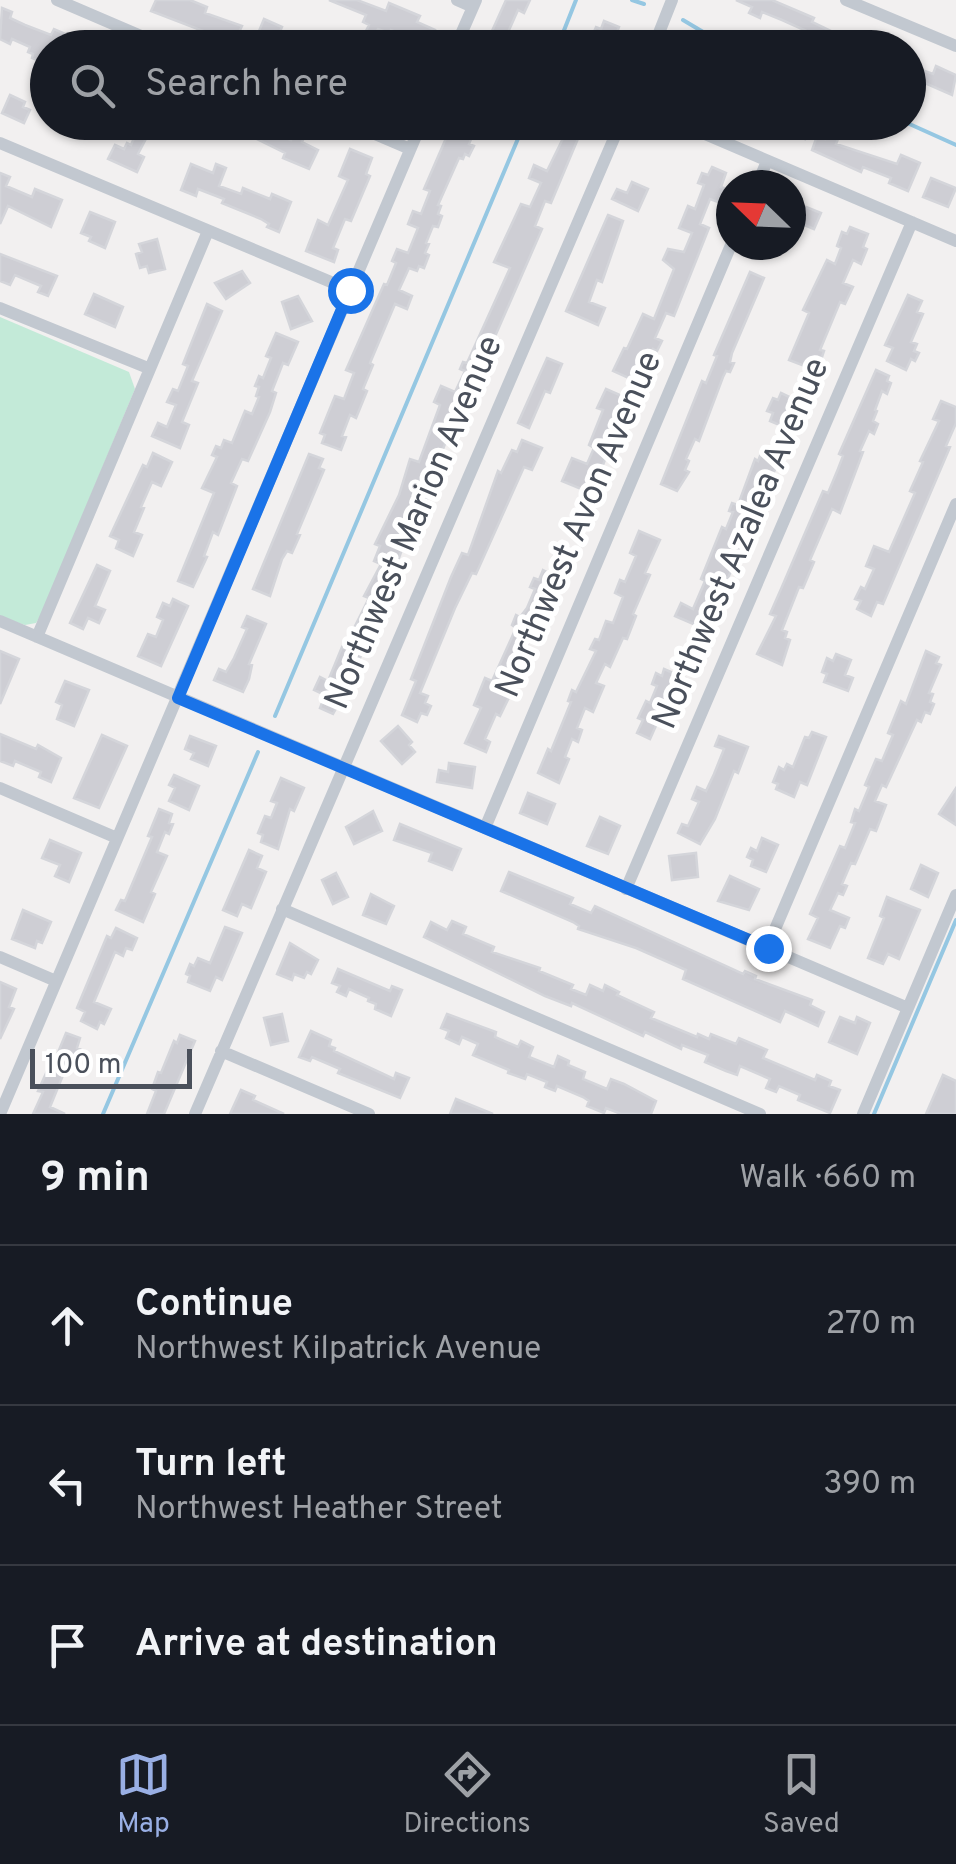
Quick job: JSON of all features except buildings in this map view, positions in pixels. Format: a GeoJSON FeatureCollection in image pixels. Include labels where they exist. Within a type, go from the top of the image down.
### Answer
{"type":"FeatureCollection","features":[{"type":"Feature","properties":{"kind":"street"},"geometry":{"type":"LineString","coordinates":[[57,0],[127,30]]}},
{"type":"Feature","properties":{"kind":"street"},"geometry":{"type":"LineString","coordinates":[[457,0],[474,3],[463,30]]}},
{"type":"Feature","properties":{"kind":"street"},"geometry":{"type":"LineString","coordinates":[[660,30],[672,0]]}},
{"type":"Feature","properties":{"kind":"street"},"geometry":{"type":"LineString","coordinates":[[846,0],[918,30]]}},
{"type":"Feature","properties":{"kind":"street"},"geometry":{"type":"LineString","coordinates":[[926,33],[956,46]]}},
{"type":"Feature","properties":{"kind":"street"},"geometry":{"type":"LineString","coordinates":[[389,140],[410,149]]}},
{"type":"Feature","properties":{"kind":"street"},"geometry":{"type":"LineString","coordinates":[[0,1114],[414,140]]}},
{"type":"Feature","properties":{"kind":"street","name":"Northwest Marion Avenue"},"geometry":{"type":"LineString","coordinates":[[194,1114],[613,140]]}},
{"type":"Feature","properties":{"kind":"street"},"geometry":{"type":"LineString","coordinates":[[719,140],[956,241]]}},
{"type":"Feature","properties":{"kind":"street"},"geometry":{"type":"LineString","coordinates":[[0,143],[350,290]]}},
{"type":"Feature","properties":{"kind":"street"},"geometry":{"type":"LineString","coordinates":[[763,170],[767,161]]}},
{"type":"Feature","properties":{"kind":"street","name":"Northwest Azalea Avenue"},"geometry":{"type":"LineString","coordinates":[[626,888],[912,222]]}},
{"type":"Feature","properties":{"kind":"street"},"geometry":{"type":"LineString","coordinates":[[37,636],[208,230]]}},
{"type":"Feature","properties":{"kind":"street","name":"Northwest Avon Avenue"},"geometry":{"type":"LineString","coordinates":[[484,828],[726,260]]}},
{"type":"Feature","properties":{"kind":"street"},"geometry":{"type":"LineString","coordinates":[[0,308],[148,368]]}},
{"type":"Feature","properties":{"kind":"street"},"geometry":{"type":"LineString","coordinates":[[768,948],[956,504]]}},
{"type":"Feature","properties":{"kind":"street"},"geometry":{"type":"LineString","coordinates":[[0,621],[908,1008]]}},
{"type":"Feature","properties":{"kind":"street"},"geometry":{"type":"LineString","coordinates":[[0,788],[117,838]]}},
{"type":"Feature","properties":{"kind":"street"},"geometry":{"type":"LineString","coordinates":[[863,1114],[956,895]]}},
{"type":"Feature","properties":{"kind":"street"},"geometry":{"type":"LineString","coordinates":[[282,909],[760,1114]]}},
{"type":"Feature","properties":{"kind":"street"},"geometry":{"type":"LineString","coordinates":[[0,956],[56,980]]}},
{"type":"Feature","properties":{"kind":"street"},"geometry":{"type":"LineString","coordinates":[[221,1051],[368,1114]]}},
{"type":"Feature","properties":{"kind":"green space"},"geometry":{"type":"Polygon","coordinates":[[[0,317],[129,372],[135,389],[41,615],[36,623],[25,625],[0,617],[0,317]]]}},
{"type":"Feature","properties":{"kind":"waterway"},"geometry":{"type":"LineString","coordinates":[[564,30],[576,0]]}},
{"type":"Feature","properties":{"kind":"waterway"},"geometry":{"type":"LineString","coordinates":[[632,0],[644,4]]}},
{"type":"Feature","properties":{"kind":"waterway"},"geometry":{"type":"LineString","coordinates":[[683,20],[700,30]]}},
{"type":"Feature","properties":{"kind":"waterway"},"geometry":{"type":"LineString","coordinates":[[926,131],[956,145]]}},
{"type":"Feature","properties":{"kind":"waterway"},"geometry":{"type":"LineString","coordinates":[[275,716],[517,140]]}},
{"type":"Feature","properties":{"kind":"waterway"},"geometry":{"type":"LineString","coordinates":[[103,1114],[258,752]]}},
{"type":"Feature","properties":{"kind":"waterway"},"geometry":{"type":"LineString","coordinates":[[874,1114],[956,920]]}},
{"type":"Feature","properties":{"kind":"route"},"geometry":{"type":"LineString","coordinates":[[350,290],[178,698],[768,948]]}}]}
